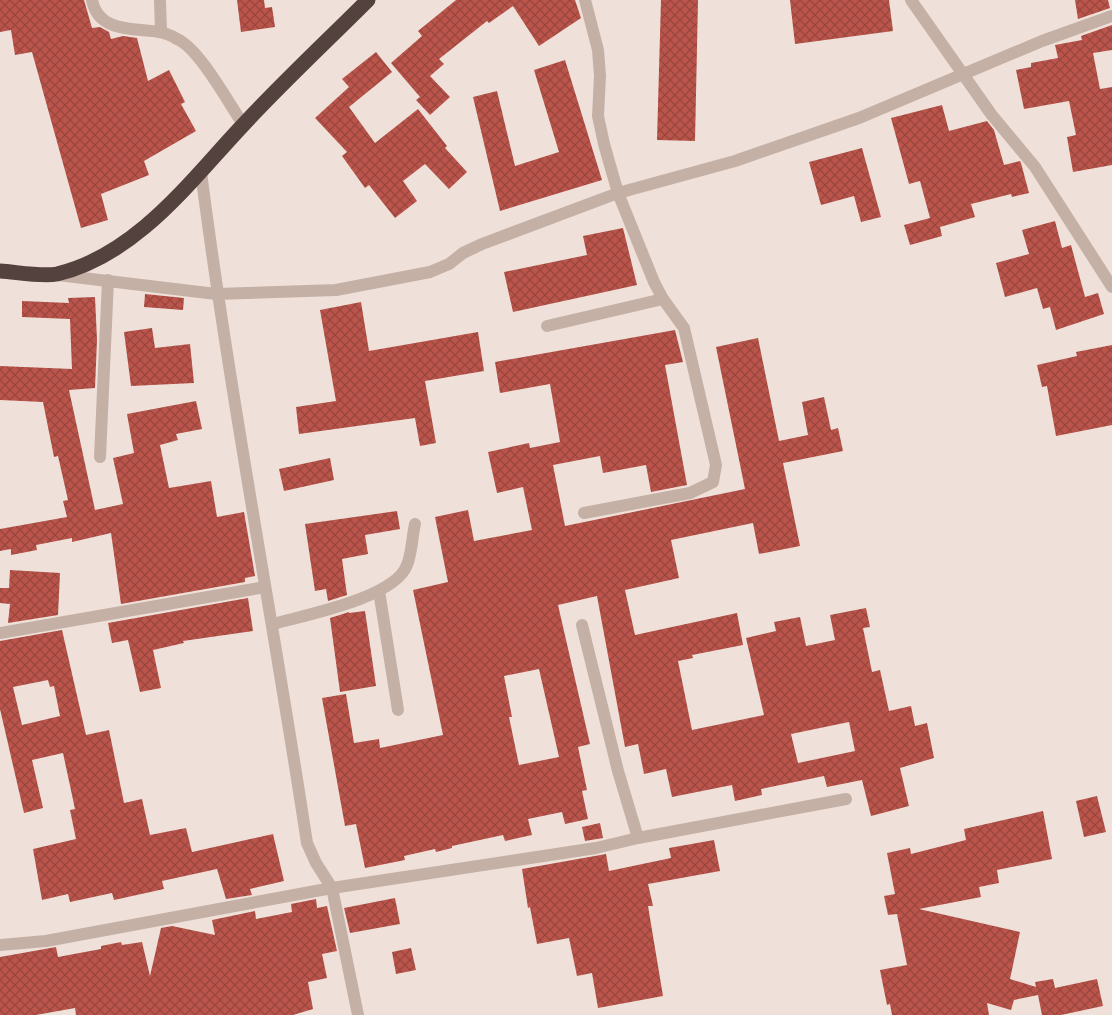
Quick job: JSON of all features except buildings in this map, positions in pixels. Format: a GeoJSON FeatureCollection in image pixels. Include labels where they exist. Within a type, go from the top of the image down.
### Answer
{"type":"FeatureCollection","features":[{"type":"Feature","properties":{"kind":"highway"},"geometry":{"type":"LineString","coordinates":[[0,271],[56,274],[101,257],[128,241],[152,221],[243,124],[368,0]]}},
{"type":"Feature","properties":{"kind":"street"},"geometry":{"type":"LineString","coordinates":[[92,0],[100,14],[111,26],[162,32],[181,40],[200,59],[243,124]]}},
{"type":"Feature","properties":{"kind":"street"},"geometry":{"type":"LineString","coordinates":[[160,0],[162,32]]}},
{"type":"Feature","properties":{"kind":"street"},"geometry":{"type":"LineString","coordinates":[[584,513],[690,493],[713,482],[716,465],[693,359],[684,328],[662,299],[618,193],[604,144],[598,116],[600,76],[598,50],[585,0]]}},
{"type":"Feature","properties":{"kind":"street"},"geometry":{"type":"LineString","coordinates":[[911,0],[962,75],[991,114],[1035,167],[1112,288]]}},
{"type":"Feature","properties":{"kind":"street"},"geometry":{"type":"LineString","coordinates":[[56,274],[216,294],[336,290],[424,274],[449,264],[463,253],[482,244],[618,193],[735,161],[859,118],[1042,41],[1112,16]]}},
{"type":"Feature","properties":{"kind":"street"},"geometry":{"type":"LineString","coordinates":[[200,172],[216,294],[265,587],[273,624],[308,843],[316,863],[332,888],[358,1015]]}},
{"type":"Feature","properties":{"kind":"street"},"geometry":{"type":"LineString","coordinates":[[100,457],[108,280]]}},
{"type":"Feature","properties":{"kind":"street"},"geometry":{"type":"LineString","coordinates":[[547,326],[662,299]]}},
{"type":"Feature","properties":{"kind":"street"},"geometry":{"type":"LineString","coordinates":[[273,624],[357,600],[379,591],[396,580],[407,567],[415,524]]}},
{"type":"Feature","properties":{"kind":"street"},"geometry":{"type":"LineString","coordinates":[[0,633],[265,587]]}},
{"type":"Feature","properties":{"kind":"street"},"geometry":{"type":"LineString","coordinates":[[379,591],[398,710]]}},
{"type":"Feature","properties":{"kind":"street"},"geometry":{"type":"LineString","coordinates":[[582,625],[618,771],[638,838]]}},
{"type":"Feature","properties":{"kind":"street"},"geometry":{"type":"LineString","coordinates":[[0,945],[46,940],[332,888],[596,848],[638,838],[846,799]]}}]}
